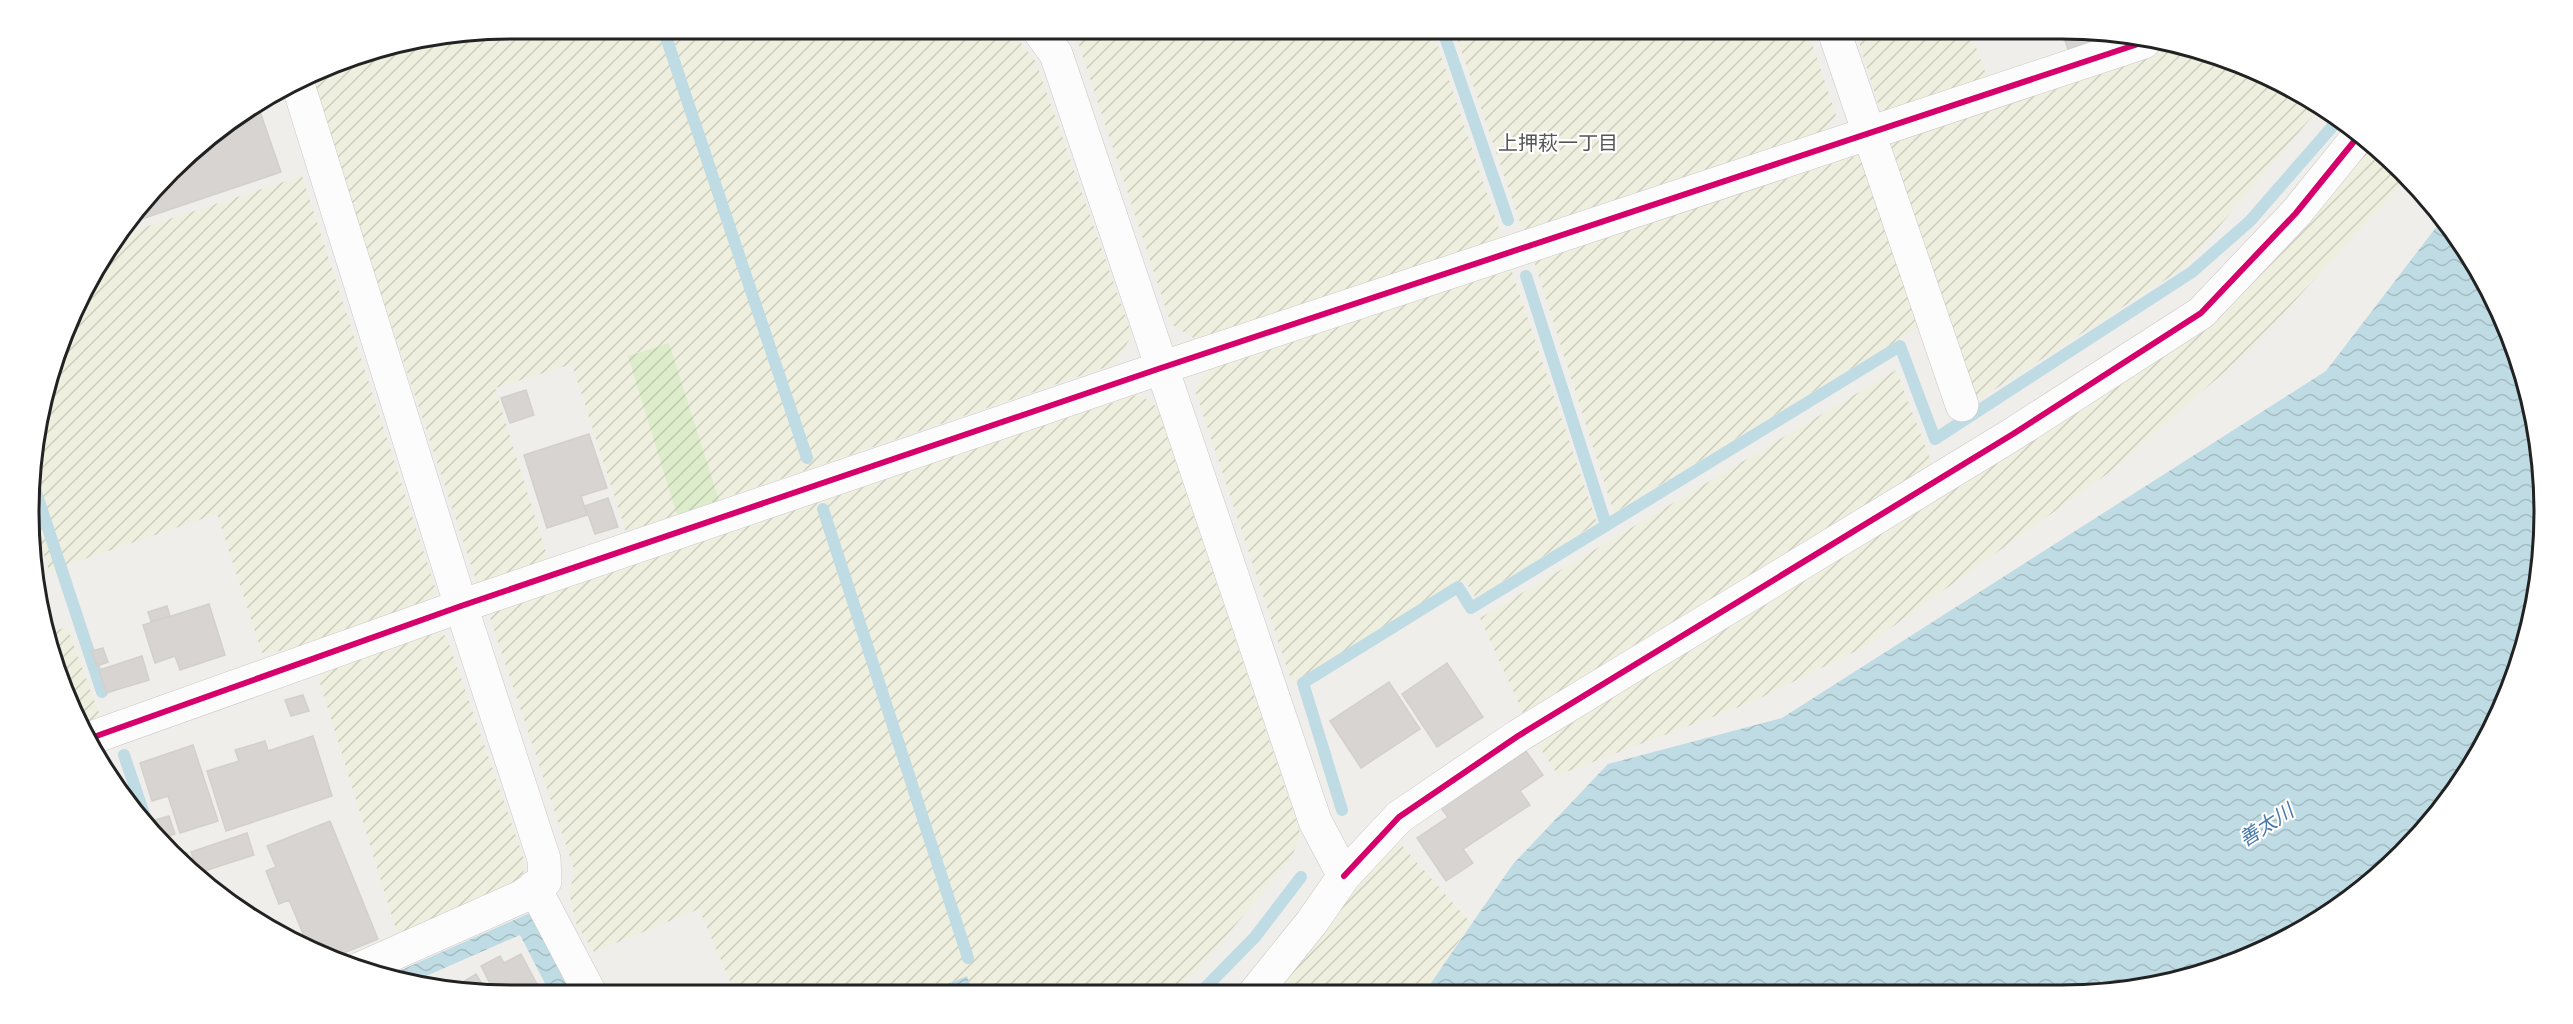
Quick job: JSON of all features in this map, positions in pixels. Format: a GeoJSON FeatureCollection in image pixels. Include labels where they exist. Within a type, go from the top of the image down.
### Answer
{"type":"FeatureCollection","features":[{"type":"Feature","properties":{"kind":"street"},"geometry":{"type":"LineString","coordinates":[[1045,39],[1056,54],[1315,821],[1344,876]]}},
{"type":"Feature","properties":{"kind":"street"},"geometry":{"type":"LineString","coordinates":[[1837,39],[1962,405]]}},
{"type":"Feature","properties":{"kind":"street"},"geometry":{"type":"LineString","coordinates":[[96,736],[461,606],[1161,368],[2135,45]]}},
{"type":"Feature","properties":{"kind":"street"},"geometry":{"type":"LineString","coordinates":[[300,90],[461,606],[544,859],[545,881],[521,897],[372,963]]}},
{"type":"Feature","properties":{"kind":"street"},"geometry":{"type":"LineString","coordinates":[[1261,985],[1344,876],[1399,817],[1518,736],[2013,434],[2201,313],[2296,213],[2354,141]]}},
{"type":"Feature","properties":{"kind":"street"},"geometry":{"type":"LineString","coordinates":[[534,887],[586,985]]}},
{"type":"Feature","properties":{"kind":"green space"},"geometry":{"type":"Polygon","coordinates":[[[1018,39],[1036,62],[1132,335],[1115,364],[719,500],[669,343],[629,355],[677,515],[626,532],[572,364],[495,388],[548,559],[477,583],[312,84],[360,64],[390,55],[450,43],[481,40],[1018,39]]]}},
{"type":"Feature","properties":{"kind":"green space"},"geometry":{"type":"Polygon","coordinates":[[[1077,39],[1435,39],[1502,238],[1195,339],[1171,324],[1077,39]]]}},
{"type":"Feature","properties":{"kind":"green space"},"geometry":{"type":"Polygon","coordinates":[[[1457,39],[1810,39],[1836,115],[1824,132],[1523,231],[1457,39]]]}},
{"type":"Feature","properties":{"kind":"green space"},"geometry":{"type":"Polygon","coordinates":[[[1858,39],[1973,39],[1987,77],[1883,112],[1878,104],[1858,39]]]}},
{"type":"Feature","properties":{"kind":"green space"},"geometry":{"type":"Polygon","coordinates":[[[2165,51],[2213,64],[2242,75],[2298,102],[2315,113],[2185,267],[1975,402],[1888,144],[2165,51]]]}},
{"type":"Feature","properties":{"kind":"green space"},"geometry":{"type":"Polygon","coordinates":[[[2364,149],[2401,184],[2250,350],[2107,474],[1864,647],[1752,702],[1558,775],[1535,740],[2204,326],[2364,149]]]}},
{"type":"Feature","properties":{"kind":"green space"},"geometry":{"type":"Polygon","coordinates":[[[1865,153],[1920,327],[1614,513],[1534,261],[1865,153]]]}},
{"type":"Feature","properties":{"kind":"green space"},"geometry":{"type":"Polygon","coordinates":[[[302,176],[437,593],[415,609],[310,647],[262,653],[217,514],[49,571],[40,541],[40,481],[43,450],[55,390],[75,331],[88,303],[102,275],[132,231],[302,176]]]}},
{"type":"Feature","properties":{"kind":"green space"},"geometry":{"type":"Polygon","coordinates":[[[1511,269],[1597,523],[1476,598],[1464,579],[1292,683],[1195,390],[1207,369],[1511,269]]]}},
{"type":"Feature","properties":{"kind":"green space"},"geometry":{"type":"Polygon","coordinates":[[[669,343],[719,500],[677,515],[628,356],[669,343]]]}},
{"type":"Feature","properties":{"kind":"green space"},"geometry":{"type":"Polygon","coordinates":[[[1896,370],[1934,469],[1523,713],[1480,618],[1896,370]]]}},
{"type":"Feature","properties":{"kind":"green space"},"geometry":{"type":"Polygon","coordinates":[[[1139,394],[1157,407],[1301,835],[1291,858],[1198,970],[1179,985],[970,985],[967,976],[945,985],[732,985],[699,909],[594,952],[576,923],[569,893],[575,872],[490,618],[502,605],[1139,394]]]}},
{"type":"Feature","properties":{"kind":"green space"},"geometry":{"type":"Polygon","coordinates":[[[67,627],[100,716],[88,721],[64,664],[54,631],[67,627]]]}},
{"type":"Feature","properties":{"kind":"green space"},"geometry":{"type":"Polygon","coordinates":[[[438,629],[447,638],[525,862],[522,879],[399,939],[316,670],[438,629]]]}},
{"type":"Feature","properties":{"kind":"green space"},"geometry":{"type":"Polygon","coordinates":[[[1398,841],[1471,923],[1429,985],[1271,985],[1360,872],[1398,841]]]}},
{"type":"Feature","properties":{"kind":"water","name":"善太川"},"geometry":{"type":"Polygon","coordinates":[[[2437,226],[2471,276],[2498,331],[2509,360],[2525,420],[2530,450],[2534,512],[2530,574],[2518,634],[2498,693],[2471,748],[2417,824],[2373,868],[2324,905],[2270,936],[2213,960],[2153,976],[2092,984],[1430,985],[1513,864],[1608,764],[1782,718],[2326,371],[2437,226]]]}},
{"type":"Feature","properties":{"kind":"water"},"geometry":{"type":"Polygon","coordinates":[[[532,912],[568,985],[546,985],[520,935],[424,977],[399,971],[532,912]]]}},
{"type":"Feature","properties":{"kind":"water"},"geometry":{"type":"Polygon","coordinates":[[[967,976],[970,985],[945,985],[967,976]]]}},
{"type":"Feature","properties":{"kind":"building"},"geometry":{"type":"Polygon","coordinates":[[[2065,39],[2093,40],[2068,49],[2065,39]]]}},
{"type":"Feature","properties":{"kind":"building"},"geometry":{"type":"Polygon","coordinates":[[[260,112],[281,172],[141,219],[156,200],[200,156],[260,112]]]}},
{"type":"Feature","properties":{"kind":"building"},"geometry":{"type":"Polygon","coordinates":[[[526,390],[534,415],[510,423],[501,398],[526,390]]]}},
{"type":"Feature","properties":{"kind":"building"},"geometry":{"type":"Polygon","coordinates":[[[589,434],[607,488],[581,496],[587,515],[547,528],[524,455],[589,434]]]}},
{"type":"Feature","properties":{"kind":"building"},"geometry":{"type":"Polygon","coordinates":[[[608,498],[618,527],[595,534],[585,506],[608,498]]]}},
{"type":"Feature","properties":{"kind":"building"},"geometry":{"type":"Polygon","coordinates":[[[209,604],[225,655],[180,670],[175,656],[155,663],[143,625],[209,604]]]}},
{"type":"Feature","properties":{"kind":"building"},"geometry":{"type":"Polygon","coordinates":[[[167,606],[170,616],[151,621],[148,612],[167,606]]]}},
{"type":"Feature","properties":{"kind":"building"},"geometry":{"type":"Polygon","coordinates":[[[103,648],[108,662],[97,666],[92,651],[103,648]]]}},
{"type":"Feature","properties":{"kind":"building"},"geometry":{"type":"Polygon","coordinates":[[[142,656],[149,680],[106,693],[99,670],[142,656]]]}},
{"type":"Feature","properties":{"kind":"building"},"geometry":{"type":"Polygon","coordinates":[[[1447,663],[1483,717],[1437,747],[1402,694],[1447,663]]]}},
{"type":"Feature","properties":{"kind":"building"},"geometry":{"type":"Polygon","coordinates":[[[1389,682],[1420,729],[1361,768],[1330,721],[1389,682]]]}},
{"type":"Feature","properties":{"kind":"building"},"geometry":{"type":"Polygon","coordinates":[[[303,695],[309,711],[291,716],[285,700],[303,695]]]}},
{"type":"Feature","properties":{"kind":"building"},"geometry":{"type":"Polygon","coordinates":[[[313,736],[332,796],[226,831],[207,771],[239,761],[235,750],[265,741],[268,751],[313,736]]]}},
{"type":"Feature","properties":{"kind":"building"},"geometry":{"type":"Polygon","coordinates":[[[193,745],[218,821],[180,833],[168,796],[152,801],[140,763],[193,745]]]}},
{"type":"Feature","properties":{"kind":"building"},"geometry":{"type":"Polygon","coordinates":[[[1526,751],[1543,775],[1520,791],[1530,805],[1463,849],[1473,863],[1446,881],[1417,838],[1448,817],[1441,808],[1526,751]]]}},
{"type":"Feature","properties":{"kind":"building"},"geometry":{"type":"Polygon","coordinates":[[[169,816],[175,834],[168,836],[155,820],[169,816]]]}},
{"type":"Feature","properties":{"kind":"building"},"geometry":{"type":"Polygon","coordinates":[[[330,821],[378,939],[343,953],[304,937],[289,900],[279,904],[266,871],[276,867],[267,846],[330,821]]]}},
{"type":"Feature","properties":{"kind":"building"},"geometry":{"type":"Polygon","coordinates":[[[247,833],[254,855],[204,871],[194,862],[191,852],[247,833]]]}},
{"type":"Feature","properties":{"kind":"building"},"geometry":{"type":"Polygon","coordinates":[[[521,954],[537,985],[490,984],[481,966],[500,956],[504,963],[521,954]]]}},
{"type":"Feature","properties":{"kind":"building"},"geometry":{"type":"Polygon","coordinates":[[[476,974],[482,984],[481,984],[462,982],[476,974]]]}},
{"type":"Feature","properties":{"kind":"waterway"},"geometry":{"type":"LineString","coordinates":[[667,39],[807,458]]}},
{"type":"Feature","properties":{"kind":"waterway"},"geometry":{"type":"LineString","coordinates":[[1446,39],[1508,220]]}},
{"type":"Feature","properties":{"kind":"waterway"},"geometry":{"type":"LineString","coordinates":[[1342,810],[1303,683],[1458,587],[1471,608],[1900,346],[1935,439],[2192,272],[2250,221],[2333,126]]}},
{"type":"Feature","properties":{"kind":"waterway"},"geometry":{"type":"LineString","coordinates":[[1526,276],[1606,525]]}},
{"type":"Feature","properties":{"kind":"waterway"},"geometry":{"type":"LineString","coordinates":[[39,502],[102,692]]}},
{"type":"Feature","properties":{"kind":"waterway"},"geometry":{"type":"LineString","coordinates":[[823,509],[968,958]]}},
{"type":"Feature","properties":{"kind":"waterway"},"geometry":{"type":"LineString","coordinates":[[124,755],[141,805]]}},
{"type":"Feature","properties":{"kind":"waterway"},"geometry":{"type":"LineString","coordinates":[[1208,985],[1255,937],[1301,877]]}},
{"type":"Feature","properties":{"kind":"cycle path"},"geometry":{"type":"LineString","coordinates":[[96,736],[461,606],[1161,368],[2135,45]]}},
{"type":"Feature","properties":{"kind":"cycle path"},"geometry":{"type":"LineString","coordinates":[[1344,876],[1399,817],[1518,736],[2013,434],[2201,313],[2296,213],[2354,141]]}},
{"type":"Feature","properties":{"kind":"district","name":"上押萩一丁目"},"geometry":{"type":"Point","coordinates":[1558,143]}}]}
